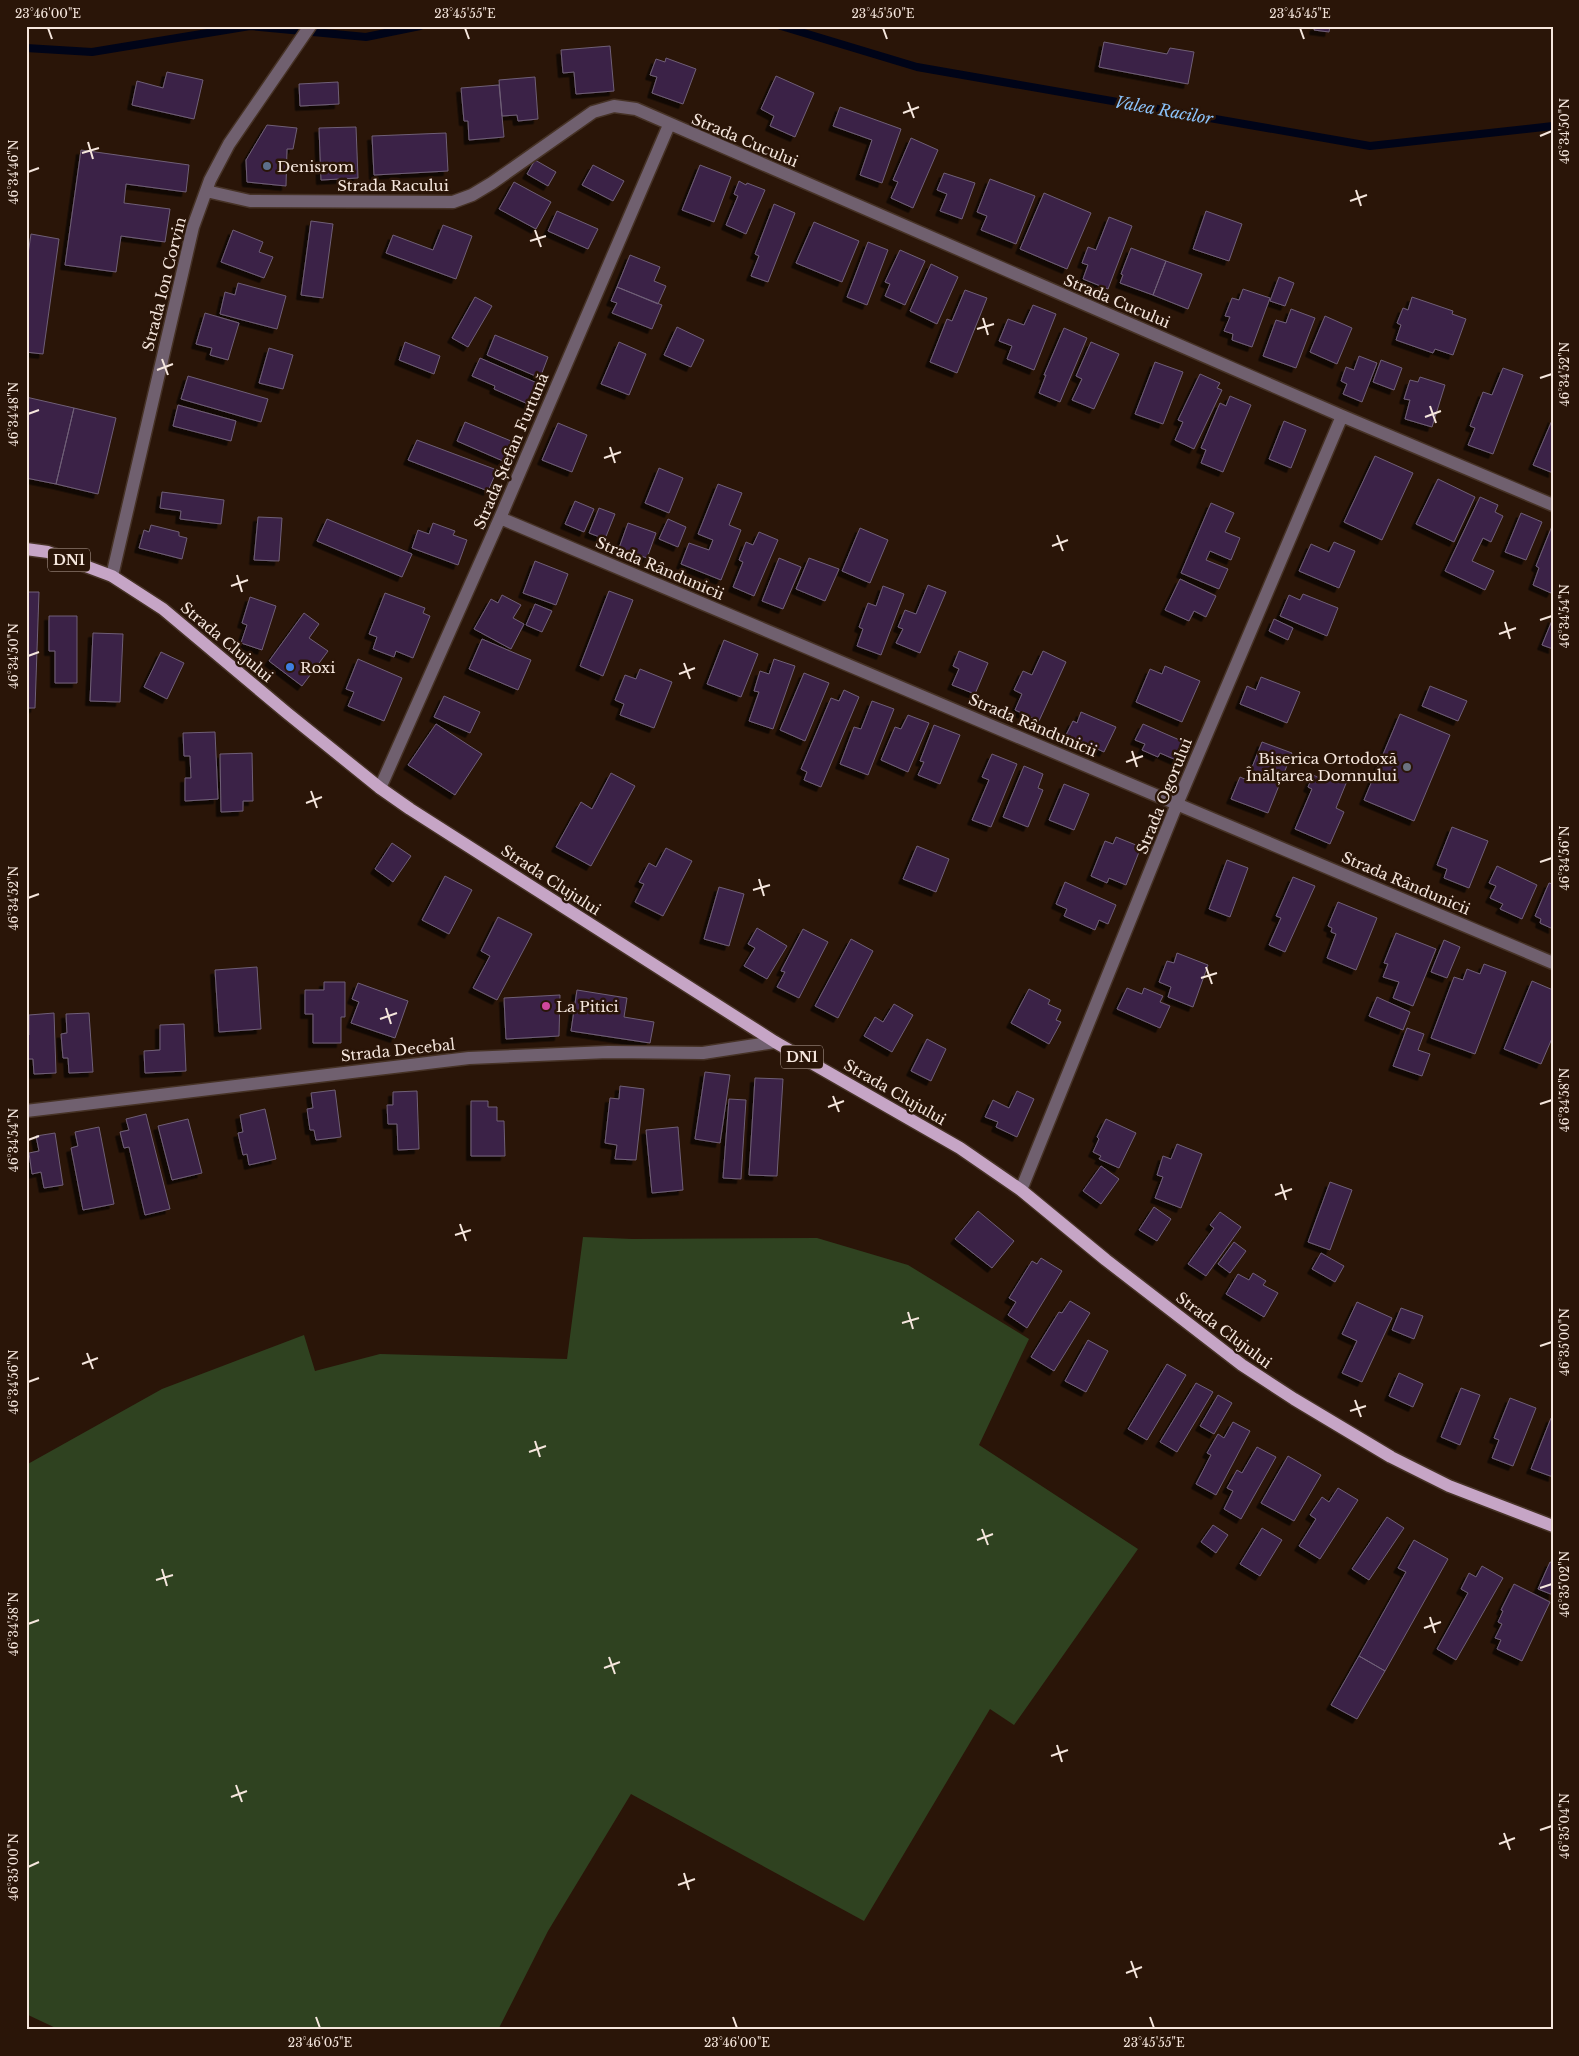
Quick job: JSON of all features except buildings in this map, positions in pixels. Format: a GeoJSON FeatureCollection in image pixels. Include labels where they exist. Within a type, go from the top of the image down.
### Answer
{"type":"FeatureCollection","features":[{"type":"Feature","properties":{"kind":"main road","name":"DN1"},"geometry":{"type":"LineString","coordinates":[[26,549],[48,552],[112,576]]}},
{"type":"Feature","properties":{"kind":"main road","name":"Strada Clujului"},"geometry":{"type":"LineString","coordinates":[[112,576],[163,609],[380,788],[775,1042],[960,1148],[1021,1190],[1106,1260],[1242,1365],[1294,1399],[1391,1457],[1449,1486],[1553,1526]]}},
{"type":"Feature","properties":{"kind":"street","name":"Strada Ion Corvin"},"geometry":{"type":"LineString","coordinates":[[112,576],[193,227],[206,191],[229,144],[310,26]]}},
{"type":"Feature","properties":{"kind":"street","name":"Strada Racului"},"geometry":{"type":"LineString","coordinates":[[206,191],[250,201],[453,202],[472,195],[492,183],[593,112],[614,106],[636,110],[669,125]]}},
{"type":"Feature","properties":{"kind":"street","name":"Strada Cucului"},"geometry":{"type":"LineString","coordinates":[[669,125],[1342,416],[1553,505]]}},
{"type":"Feature","properties":{"kind":"street","name":"Strada Ștefan Furtună"},"geometry":{"type":"LineString","coordinates":[[380,788],[500,518],[669,125]]}},
{"type":"Feature","properties":{"kind":"street","name":"Strada Ogorului"},"geometry":{"type":"LineString","coordinates":[[1021,1190],[1177,804],[1342,416]]}},
{"type":"Feature","properties":{"kind":"street","name":"Strada Rândunicii"},"geometry":{"type":"LineString","coordinates":[[500,518],[1553,963]]}},
{"type":"Feature","properties":{"kind":"street","name":"Strada Decebal"},"geometry":{"type":"LineString","coordinates":[[26,1111],[469,1058],[608,1052],[703,1053],[775,1042]]}},
{"type":"Feature","properties":{"kind":"green space"},"geometry":{"type":"Polygon","coordinates":[[[583,1237],[632,1239],[817,1238],[908,1265],[1029,1339],[979,1445],[1138,1549],[1014,1725],[990,1709],[864,1921],[631,1794],[548,1931],[498,2030],[60,2030],[26,2014],[26,1465],[162,1389],[304,1335],[315,1371],[380,1354],[567,1359],[583,1237]]]}},
{"type":"Feature","properties":{"kind":"waterway","name":"Valea Racilor"},"geometry":{"type":"LineString","coordinates":[[26,48],[92,52],[250,26],[366,37],[420,26]]}},
{"type":"Feature","properties":{"kind":"waterway","name":"Valea Racilor"},"geometry":{"type":"LineString","coordinates":[[781,26],[917,67],[1370,146],[1553,126]]}},
{"type":"Feature","properties":{"kind":"place","name":"Denisrom"},"geometry":{"type":"Point","coordinates":[267,166]}},
{"type":"Feature","properties":{"kind":"place","name":"Roxi"},"geometry":{"type":"Point","coordinates":[290,667]}},
{"type":"Feature","properties":{"kind":"place","name":"Biserica Ortodoxă Înălțarea Domnului"},"geometry":{"type":"Point","coordinates":[1407,767]}},
{"type":"Feature","properties":{"kind":"place","name":"La Pitici"},"geometry":{"type":"Point","coordinates":[546,1006]}}]}
